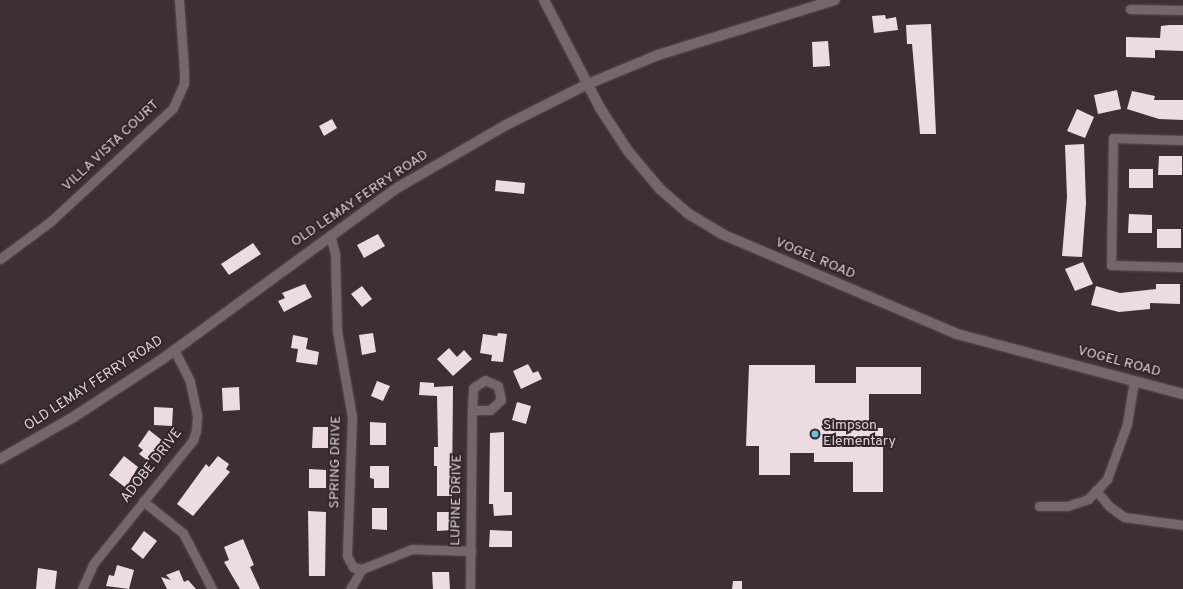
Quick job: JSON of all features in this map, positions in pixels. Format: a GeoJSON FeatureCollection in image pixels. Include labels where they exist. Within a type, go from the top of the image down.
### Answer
{"type":"FeatureCollection","features":[{"type":"Feature","properties":{"kind":"main road","name":"VOGEL ROAD"},"geometry":{"type":"LineString","coordinates":[[544,0],[588,84],[628,151],[660,189],[689,214],[724,236],[957,334],[1183,394]]}},
{"type":"Feature","properties":{"kind":"main road","name":"OLD LEMAY FERRY ROAD"},"geometry":{"type":"LineString","coordinates":[[0,459],[72,418],[174,350],[330,235],[425,170],[588,84],[687,45],[835,0]]}},
{"type":"Feature","properties":{"kind":"street","name":"VILLA VISTA COURT"},"geometry":{"type":"LineString","coordinates":[[0,259],[51,221],[173,108],[184,83],[179,0]]}},
{"type":"Feature","properties":{"kind":"street"},"geometry":{"type":"LineString","coordinates":[[1130,9],[1183,10]]}},
{"type":"Feature","properties":{"kind":"street"},"geometry":{"type":"LineString","coordinates":[[1183,140],[1113,138],[1111,265],[1183,267]]}},
{"type":"Feature","properties":{"kind":"street","name":"SPRING DRIVE"},"geometry":{"type":"LineString","coordinates":[[330,235],[335,254],[337,331],[352,417],[347,556],[353,566],[362,569]]}},
{"type":"Feature","properties":{"kind":"street","name":"ADOBE DRIVE"},"geometry":{"type":"LineString","coordinates":[[82,589],[93,564],[192,440],[196,431],[197,415],[190,381],[174,350]]}},
{"type":"Feature","properties":{"kind":"street"},"geometry":{"type":"LineString","coordinates":[[1039,506],[1067,506],[1088,499],[1107,479],[1117,455],[1134,381]]}},
{"type":"Feature","properties":{"kind":"street","name":"LUPINE DRIVE"},"geometry":{"type":"LineString","coordinates":[[470,589],[472,410]]}},
{"type":"Feature","properties":{"kind":"street"},"geometry":{"type":"LineString","coordinates":[[1096,490],[1109,506],[1124,517],[1183,525]]}},
{"type":"Feature","properties":{"kind":"street"},"geometry":{"type":"LineString","coordinates":[[143,501],[182,533],[212,589]]}},
{"type":"Feature","properties":{"kind":"street"},"geometry":{"type":"LineString","coordinates":[[350,589],[362,569],[412,549],[471,551]]}},
{"type":"Feature","properties":{"kind":"building"},"geometry":{"type":"Polygon","coordinates":[[[885,15],[886,19],[896,17],[898,30],[874,33],[872,16],[885,15]]]}},
{"type":"Feature","properties":{"kind":"building"},"geometry":{"type":"Polygon","coordinates":[[[931,24],[936,134],[920,134],[912,44],[907,44],[906,25],[931,24]]]}},
{"type":"Feature","properties":{"kind":"building"},"geometry":{"type":"Polygon","coordinates":[[[1183,25],[1183,51],[1155,50],[1155,58],[1126,57],[1126,37],[1160,38],[1161,26],[1183,25]]]}},
{"type":"Feature","properties":{"kind":"building"},"geometry":{"type":"Polygon","coordinates":[[[828,41],[830,66],[813,67],[812,42],[828,41]]]}},
{"type":"Feature","properties":{"kind":"building"},"geometry":{"type":"Polygon","coordinates":[[[1117,90],[1121,109],[1098,114],[1094,95],[1117,90]]]}},
{"type":"Feature","properties":{"kind":"building"},"geometry":{"type":"Polygon","coordinates":[[[1132,91],[1155,96],[1154,100],[1183,100],[1183,120],[1159,119],[1127,109],[1132,91]]]}},
{"type":"Feature","properties":{"kind":"building"},"geometry":{"type":"Polygon","coordinates":[[[1077,109],[1094,117],[1085,138],[1067,131],[1077,109]]]}},
{"type":"Feature","properties":{"kind":"building"},"geometry":{"type":"Polygon","coordinates":[[[332,119],[337,128],[324,136],[319,126],[332,119]]]}},
{"type":"Feature","properties":{"kind":"building"},"geometry":{"type":"Polygon","coordinates":[[[1084,144],[1086,203],[1082,257],[1062,256],[1067,197],[1065,145],[1084,144]]]}},
{"type":"Feature","properties":{"kind":"building"},"geometry":{"type":"Polygon","coordinates":[[[1159,156],[1182,156],[1182,175],[1158,175],[1159,156]]]}},
{"type":"Feature","properties":{"kind":"building"},"geometry":{"type":"Polygon","coordinates":[[[1129,169],[1153,169],[1153,188],[1129,188],[1129,169]]]}},
{"type":"Feature","properties":{"kind":"building"},"geometry":{"type":"Polygon","coordinates":[[[496,180],[525,183],[524,194],[495,191],[496,180]]]}},
{"type":"Feature","properties":{"kind":"building"},"geometry":{"type":"Polygon","coordinates":[[[1129,214],[1152,215],[1152,233],[1128,233],[1129,214]]]}},
{"type":"Feature","properties":{"kind":"building"},"geometry":{"type":"Polygon","coordinates":[[[1157,229],[1181,229],[1181,248],[1157,248],[1157,229]]]}},
{"type":"Feature","properties":{"kind":"building"},"geometry":{"type":"Polygon","coordinates":[[[378,234],[385,246],[364,258],[357,245],[378,234]]]}},
{"type":"Feature","properties":{"kind":"building"},"geometry":{"type":"Polygon","coordinates":[[[253,243],[261,254],[229,275],[221,264],[253,243]]]}},
{"type":"Feature","properties":{"kind":"building"},"geometry":{"type":"Polygon","coordinates":[[[1083,262],[1093,284],[1075,291],[1065,269],[1083,262]]]}},
{"type":"Feature","properties":{"kind":"building"},"geometry":{"type":"Polygon","coordinates":[[[305,284],[312,297],[284,312],[278,301],[285,298],[282,293],[305,284]]]}},
{"type":"Feature","properties":{"kind":"building"},"geometry":{"type":"Polygon","coordinates":[[[1156,284],[1180,284],[1180,304],[1150,303],[1150,309],[1119,312],[1091,305],[1096,286],[1120,293],[1156,289],[1156,284]]]}},
{"type":"Feature","properties":{"kind":"building"},"geometry":{"type":"Polygon","coordinates":[[[362,286],[372,299],[362,307],[351,294],[362,286]]]}},
{"type":"Feature","properties":{"kind":"building"},"geometry":{"type":"Polygon","coordinates":[[[373,333],[376,352],[362,355],[359,335],[373,333]]]}},
{"type":"Feature","properties":{"kind":"building"},"geometry":{"type":"Polygon","coordinates":[[[498,333],[507,334],[503,362],[491,361],[492,355],[480,353],[483,334],[497,336],[498,333]]]}},
{"type":"Feature","properties":{"kind":"building"},"geometry":{"type":"Polygon","coordinates":[[[293,335],[308,338],[306,349],[319,352],[317,365],[296,362],[298,349],[291,348],[293,335]]]}},
{"type":"Feature","properties":{"kind":"building"},"geometry":{"type":"Polygon","coordinates":[[[449,348],[457,357],[464,350],[472,359],[453,376],[437,359],[449,348]]]}},
{"type":"Feature","properties":{"kind":"building"},"geometry":{"type":"Polygon","coordinates":[[[528,364],[533,373],[538,371],[542,379],[521,389],[513,371],[528,364]]]}},
{"type":"Feature","properties":{"kind":"building","name":"Simpson Elementary"},"geometry":{"type":"Polygon","coordinates":[[[749,365],[815,365],[815,383],[856,383],[856,367],[921,367],[921,394],[869,394],[869,428],[883,428],[883,492],[853,492],[853,462],[814,462],[814,453],[790,453],[790,475],[759,475],[759,446],[746,446],[749,365]]]}},
{"type":"Feature","properties":{"kind":"building"},"geometry":{"type":"Polygon","coordinates":[[[377,381],[390,386],[383,401],[371,396],[377,381]]]}},
{"type":"Feature","properties":{"kind":"building"},"geometry":{"type":"Polygon","coordinates":[[[420,382],[434,383],[434,387],[453,386],[452,496],[437,496],[437,466],[434,466],[434,447],[438,447],[437,396],[419,395],[420,382]]]}},
{"type":"Feature","properties":{"kind":"building"},"geometry":{"type":"Polygon","coordinates":[[[239,387],[240,410],[223,411],[222,388],[239,387]]]}},
{"type":"Feature","properties":{"kind":"building"},"geometry":{"type":"Polygon","coordinates":[[[517,402],[531,406],[526,424],[512,420],[517,402]]]}},
{"type":"Feature","properties":{"kind":"building"},"geometry":{"type":"Polygon","coordinates":[[[154,407],[173,408],[172,426],[154,425],[154,407]]]}},
{"type":"Feature","properties":{"kind":"building"},"geometry":{"type":"Polygon","coordinates":[[[370,422],[386,423],[386,445],[370,445],[370,422]]]}},
{"type":"Feature","properties":{"kind":"building"},"geometry":{"type":"Polygon","coordinates":[[[313,427],[328,427],[328,448],[312,448],[313,427]]]}},
{"type":"Feature","properties":{"kind":"building"},"geometry":{"type":"Polygon","coordinates":[[[149,430],[163,441],[148,461],[139,454],[143,450],[138,446],[149,430]]]}},
{"type":"Feature","properties":{"kind":"building"},"geometry":{"type":"Polygon","coordinates":[[[504,432],[504,492],[512,492],[512,515],[494,516],[493,504],[489,504],[490,433],[504,432]]]}},
{"type":"Feature","properties":{"kind":"building"},"geometry":{"type":"Polygon","coordinates":[[[124,456],[138,467],[126,488],[109,475],[124,456]]]}},
{"type":"Feature","properties":{"kind":"building"},"geometry":{"type":"Polygon","coordinates":[[[218,456],[229,464],[226,469],[230,472],[193,516],[177,504],[206,464],[209,467],[218,456]]]}},
{"type":"Feature","properties":{"kind":"building"},"geometry":{"type":"Polygon","coordinates":[[[370,466],[389,466],[389,488],[374,488],[374,479],[370,478],[370,466]]]}},
{"type":"Feature","properties":{"kind":"building"},"geometry":{"type":"Polygon","coordinates":[[[309,469],[326,470],[326,488],[309,488],[309,469]]]}},
{"type":"Feature","properties":{"kind":"building"},"geometry":{"type":"Polygon","coordinates":[[[372,508],[387,508],[387,530],[372,529],[372,508]]]}},
{"type":"Feature","properties":{"kind":"building"},"geometry":{"type":"Polygon","coordinates":[[[308,511],[326,512],[325,576],[309,576],[308,511]]]}},
{"type":"Feature","properties":{"kind":"building"},"geometry":{"type":"Polygon","coordinates":[[[437,512],[452,512],[452,530],[437,531],[437,512]]]}},
{"type":"Feature","properties":{"kind":"building"},"geometry":{"type":"Polygon","coordinates":[[[490,530],[512,531],[512,547],[489,547],[490,530]]]}},
{"type":"Feature","properties":{"kind":"building"},"geometry":{"type":"Polygon","coordinates":[[[144,531],[157,541],[143,559],[131,549],[144,531]]]}},
{"type":"Feature","properties":{"kind":"building"},"geometry":{"type":"Polygon","coordinates":[[[243,539],[254,565],[250,567],[260,589],[240,589],[224,562],[229,560],[224,547],[243,539]]]}},
{"type":"Feature","properties":{"kind":"building"},"geometry":{"type":"Polygon","coordinates":[[[117,565],[134,570],[129,589],[106,586],[109,575],[114,576],[117,565]]]}},
{"type":"Feature","properties":{"kind":"building"},"geometry":{"type":"Polygon","coordinates":[[[38,568],[57,571],[55,589],[36,589],[38,568]]]}},
{"type":"Feature","properties":{"kind":"building"},"geometry":{"type":"Polygon","coordinates":[[[179,570],[184,582],[188,580],[196,589],[167,589],[161,577],[171,580],[166,575],[179,570]]]}},
{"type":"Feature","properties":{"kind":"building"},"geometry":{"type":"Polygon","coordinates":[[[432,572],[449,572],[450,589],[433,589],[432,572]]]}},
{"type":"Feature","properties":{"kind":"building"},"geometry":{"type":"Polygon","coordinates":[[[733,581],[742,581],[742,589],[732,589],[733,581]]]}},
{"type":"Feature","properties":{"kind":"place","name":"Simpson Elementary"},"geometry":{"type":"Point","coordinates":[815,434]}}]}
